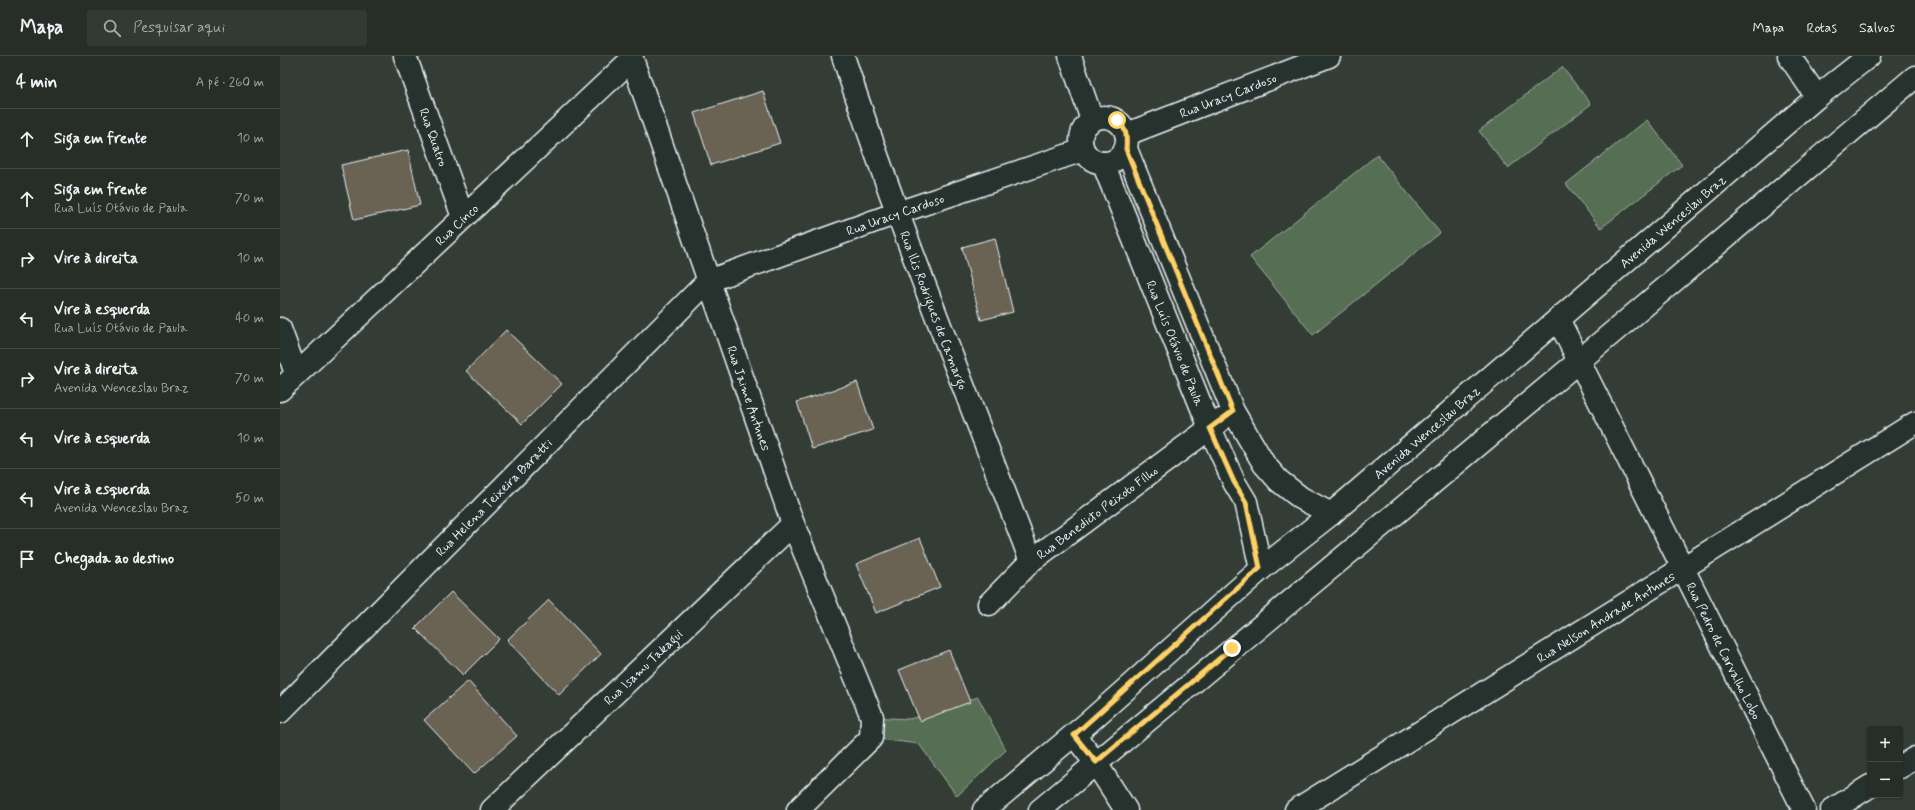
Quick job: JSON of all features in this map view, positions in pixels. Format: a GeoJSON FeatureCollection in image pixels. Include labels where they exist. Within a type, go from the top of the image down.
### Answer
{"type":"FeatureCollection","features":[{"type":"Feature","properties":{"kind":"street","name":"Rua Quatro"},"geometry":{"type":"LineString","coordinates":[[405,56],[464,217]]}},
{"type":"Feature","properties":{"kind":"street","name":"Rua Ilis Rodrigues de Camargo"},"geometry":{"type":"LineString","coordinates":[[843,56],[874,152],[1031,561]]}},
{"type":"Feature","properties":{"kind":"street"},"geometry":{"type":"LineString","coordinates":[[1070,56],[1092,120]]}},
{"type":"Feature","properties":{"kind":"street","name":"Rua Uracy Cardoso"},"geometry":{"type":"LineString","coordinates":[[1126,142],[1298,61],[1329,56]]}},
{"type":"Feature","properties":{"kind":"street"},"geometry":{"type":"LineString","coordinates":[[1789,56],[1817,97]]}},
{"type":"Feature","properties":{"kind":"street","name":"Avenida Wenceslau Braz"},"geometry":{"type":"LineString","coordinates":[[984,810],[1074,735],[1260,568],[1330,514],[1817,97],[1869,56]]}},
{"type":"Feature","properties":{"kind":"street","name":"Rua Cinco"},"geometry":{"type":"LineString","coordinates":[[280,390],[296,373],[464,217],[631,58]]}},
{"type":"Feature","properties":{"kind":"street","name":"Rua Jaime Antunes"},"geometry":{"type":"LineString","coordinates":[[631,58],[793,524],[872,718],[871,738],[798,810]]}},
{"type":"Feature","properties":{"kind":"street"},"geometry":{"type":"LineString","coordinates":[[1040,810],[1579,361],[1915,77]]}},
{"type":"Feature","properties":{"kind":"street"},"geometry":{"type":"LineString","coordinates":[[1100,117],[1109,117],[1117,120],[1123,126],[1126,142],[1120,157],[1112,162],[1102,163],[1087,157],[1083,150],[1081,133],[1085,126],[1092,120],[1100,117]]}},
{"type":"Feature","properties":{"kind":"street","name":"Rua Luís Otávio de Paula"},"geometry":{"type":"LineString","coordinates":[[1126,142],[1233,411],[1264,464],[1279,481],[1301,498],[1330,514]]}},
{"type":"Feature","properties":{"kind":"street","name":"Rua Uracy Cardoso"},"geometry":{"type":"LineString","coordinates":[[708,281],[897,213],[1083,150]]}},
{"type":"Feature","properties":{"kind":"street","name":"Rua Luís Otávio de Paula"},"geometry":{"type":"LineString","coordinates":[[1102,163],[1210,428],[1234,482],[1246,502],[1260,568]]}},
{"type":"Feature","properties":{"kind":"street","name":"Rua Helena Teixeira Baratti"},"geometry":{"type":"LineString","coordinates":[[280,712],[708,281]]}},
{"type":"Feature","properties":{"kind":"street","name":"Rua Pedro de Carvalho Lobo"},"geometry":{"type":"LineString","coordinates":[[1558,319],[1804,810]]}},
{"type":"Feature","properties":{"kind":"street"},"geometry":{"type":"LineString","coordinates":[[280,329],[296,373]]}},
{"type":"Feature","properties":{"kind":"street","name":"Rua Benedicto Peixoto Filho"},"geometry":{"type":"LineString","coordinates":[[989,604],[1031,561],[1233,411]]}},
{"type":"Feature","properties":{"kind":"street","name":"Rua Nelson Andrade Antunes"},"geometry":{"type":"LineString","coordinates":[[1296,810],[1915,422]]}},
{"type":"Feature","properties":{"kind":"street","name":"Rua Isamu Takagui"},"geometry":{"type":"LineString","coordinates":[[492,810],[793,524]]}},
{"type":"Feature","properties":{"kind":"street"},"geometry":{"type":"LineString","coordinates":[[1074,735],[1096,762],[1126,810]]}},
{"type":"Feature","properties":{"kind":"street"},"geometry":{"type":"LineString","coordinates":[[1903,765],[1915,758]]}},
{"type":"Feature","properties":{"kind":"street"},"geometry":{"type":"LineString","coordinates":[[1832,810],[1867,788]]}},
{"type":"Feature","properties":{"kind":"green space"},"geometry":{"type":"Polygon","coordinates":[[[1562,67],[1591,104],[1508,168],[1479,131],[1562,67]]]}},
{"type":"Feature","properties":{"kind":"green space"},"geometry":{"type":"Polygon","coordinates":[[[1647,120],[1682,165],[1601,228],[1566,184],[1647,120]]]}},
{"type":"Feature","properties":{"kind":"green space"},"geometry":{"type":"Polygon","coordinates":[[[1377,155],[1440,233],[1313,335],[1250,257],[1377,155]]]}},
{"type":"Feature","properties":{"kind":"green space"},"geometry":{"type":"Polygon","coordinates":[[[978,697],[1006,750],[957,796],[919,744],[871,738],[872,717],[910,719],[978,697]]]}},
{"type":"Feature","properties":{"kind":"building"},"geometry":{"type":"Polygon","coordinates":[[[763,91],[780,143],[711,165],[694,113],[763,91]]]}},
{"type":"Feature","properties":{"kind":"building"},"geometry":{"type":"Polygon","coordinates":[[[408,150],[420,205],[354,220],[341,165],[408,150]]]}},
{"type":"Feature","properties":{"kind":"building"},"geometry":{"type":"Polygon","coordinates":[[[995,238],[1013,312],[981,320],[962,247],[995,238]]]}},
{"type":"Feature","properties":{"kind":"building"},"geometry":{"type":"Polygon","coordinates":[[[506,330],[562,384],[522,424],[466,371],[506,330]]]}},
{"type":"Feature","properties":{"kind":"building"},"geometry":{"type":"Polygon","coordinates":[[[857,382],[873,430],[812,449],[797,402],[857,382]]]}},
{"type":"Feature","properties":{"kind":"building"},"geometry":{"type":"Polygon","coordinates":[[[920,538],[940,587],[876,613],[856,564],[920,538]]]}},
{"type":"Feature","properties":{"kind":"building"},"geometry":{"type":"Polygon","coordinates":[[[451,592],[499,639],[463,675],[415,628],[451,592]]]}},
{"type":"Feature","properties":{"kind":"building"},"geometry":{"type":"Polygon","coordinates":[[[549,600],[601,654],[559,695],[507,640],[549,600]]]}},
{"type":"Feature","properties":{"kind":"building"},"geometry":{"type":"Polygon","coordinates":[[[949,650],[970,702],[920,721],[899,670],[949,650]]]}},
{"type":"Feature","properties":{"kind":"building"},"geometry":{"type":"Polygon","coordinates":[[[468,681],[517,736],[474,774],[424,720],[468,681]]]}},
{"type":"Feature","properties":{"kind":"route"},"geometry":{"type":"LineString","coordinates":[[1117,120],[1123,126],[1127,134],[1126,149],[1233,411],[1210,428],[1234,482],[1246,502],[1260,568],[1074,735],[1096,762],[1232,648]]}}]}
